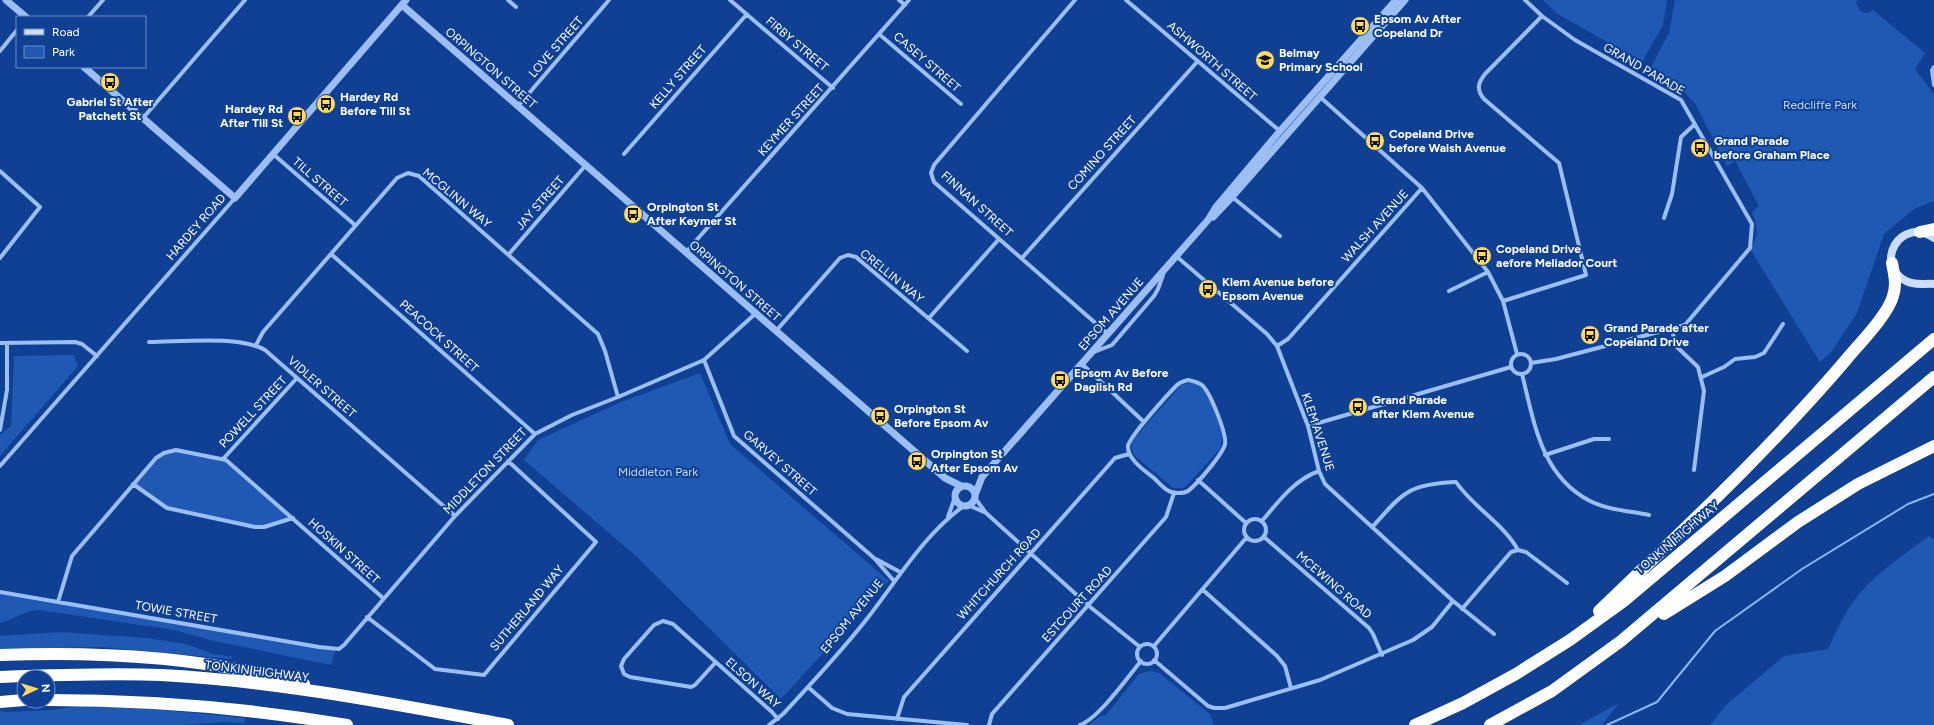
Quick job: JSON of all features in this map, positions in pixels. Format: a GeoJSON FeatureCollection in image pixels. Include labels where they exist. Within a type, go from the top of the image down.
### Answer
{"type":"FeatureCollection","features":[{"type":"Feature","properties":{"kind":"highway"},"geometry":{"type":"LineString","coordinates":[[1920,232],[1934,229]]}},
{"type":"Feature","properties":{"kind":"highway"},"geometry":{"type":"LineString","coordinates":[[1570,640],[1781,431],[1849,357],[1889,306],[1893,296],[1896,279],[1892,263]]}},
{"type":"Feature","properties":{"kind":"highway","name":"TONKIN HIGHWAY"},"geometry":{"type":"LineString","coordinates":[[1415,725],[1481,694],[1570,640],[1624,600],[1934,339]]}},
{"type":"Feature","properties":{"kind":"highway"},"geometry":{"type":"LineString","coordinates":[[1490,725],[1552,691],[1622,640],[1934,377]]}},
{"type":"Feature","properties":{"kind":"highway"},"geometry":{"type":"LineString","coordinates":[[1622,640],[1725,576],[1798,522],[1858,484],[1934,446]]}},
{"type":"Feature","properties":{"kind":"highway"},"geometry":{"type":"LineString","coordinates":[[0,655],[87,654],[182,662],[288,680],[349,697]]}},
{"type":"Feature","properties":{"kind":"highway"},"geometry":{"type":"LineString","coordinates":[[0,669],[81,669],[121,674]]}},
{"type":"Feature","properties":{"kind":"highway","name":"TONKIN HIGHWAY"},"geometry":{"type":"LineString","coordinates":[[0,677],[121,674],[219,680],[349,697],[508,725]]}},
{"type":"Feature","properties":{"kind":"highway"},"geometry":{"type":"LineString","coordinates":[[56,700],[159,702],[248,710],[347,725]]}},
{"type":"Feature","properties":{"kind":"highway"},"geometry":{"type":"LineString","coordinates":[[0,702],[16,701]]}},
{"type":"Feature","properties":{"kind":"main road"},"geometry":{"type":"LineString","coordinates":[[1934,238],[1920,232],[1910,233],[1900,239],[1892,250],[1892,263],[1896,274],[1907,282],[1913,284],[1934,284]]}},
{"type":"Feature","properties":{"kind":"street"},"geometry":{"type":"LineString","coordinates":[[6,0],[25,16]]}},
{"type":"Feature","properties":{"kind":"street"},"geometry":{"type":"LineString","coordinates":[[89,16],[103,0]]}},
{"type":"Feature","properties":{"kind":"street"},"geometry":{"type":"LineString","coordinates":[[143,118],[245,0]]}},
{"type":"Feature","properties":{"kind":"street"},"geometry":{"type":"LineString","coordinates":[[508,0],[516,7]]}},
{"type":"Feature","properties":{"kind":"street","name":"LOVE STREET"},"geometry":{"type":"LineString","coordinates":[[518,106],[609,0]]}},
{"type":"Feature","properties":{"kind":"street","name":"FIRBY STREET"},"geometry":{"type":"LineString","coordinates":[[730,0],[833,88]]}},
{"type":"Feature","properties":{"kind":"street"},"geometry":{"type":"LineString","coordinates":[[899,0],[905,5]]}},
{"type":"Feature","properties":{"kind":"street","name":"KEYMER STREET"},"geometry":{"type":"LineString","coordinates":[[686,252],[833,88],[909,0]]}},
{"type":"Feature","properties":{"kind":"street","name":"FINNAN STREET"},"geometry":{"type":"LineString","coordinates":[[1075,0],[934,165],[931,173],[934,182],[1108,334]]}},
{"type":"Feature","properties":{"kind":"street","name":"ASHWORTH STREET"},"geometry":{"type":"LineString","coordinates":[[1126,0],[1282,134]]}},
{"type":"Feature","properties":{"kind":"street","name":"EPSOM AVENUE"},"geometry":{"type":"LineString","coordinates":[[975,496],[982,477],[1208,220],[1218,213],[1230,195],[1282,134],[1314,92],[1396,0]]}},
{"type":"Feature","properties":{"kind":"street","name":"EPSOM AVENUE"},"geometry":{"type":"LineString","coordinates":[[1282,134],[1320,97],[1405,0]]}},
{"type":"Feature","properties":{"kind":"street","name":"GRAND PARADE"},"geometry":{"type":"LineString","coordinates":[[1525,0],[1542,16],[1575,40],[1681,100],[1752,224],[1750,248],[1685,325],[1556,360],[1531,364]]}},
{"type":"Feature","properties":{"kind":"street","name":"ORPINGTON STREET"},"geometry":{"type":"LineString","coordinates":[[404,3],[585,166],[945,478],[964,486]]}},
{"type":"Feature","properties":{"kind":"street","name":"HARDEY ROAD"},"geometry":{"type":"LineString","coordinates":[[0,466],[404,3]]}},
{"type":"Feature","properties":{"kind":"street","name":"KELLY STREET"},"geometry":{"type":"LineString","coordinates":[[624,154],[747,14]]}},
{"type":"Feature","properties":{"kind":"street"},"geometry":{"type":"LineString","coordinates":[[1503,301],[1586,275],[1559,163],[1484,99],[1479,93],[1479,82],[1485,74],[1542,16]]}},
{"type":"Feature","properties":{"kind":"street"},"geometry":{"type":"LineString","coordinates":[[0,51],[16,31]]}},
{"type":"Feature","properties":{"kind":"street","name":"CASEY STREET"},"geometry":{"type":"LineString","coordinates":[[879,34],[961,104]]}},
{"type":"Feature","properties":{"kind":"street","name":"COMINO STREET"},"geometry":{"type":"LineString","coordinates":[[1022,258],[1197,62]]}},
{"type":"Feature","properties":{"kind":"street"},"geometry":{"type":"LineString","coordinates":[[1934,67],[1932,70],[1934,85]]}},
{"type":"Feature","properties":{"kind":"street"},"geometry":{"type":"LineString","coordinates":[[85,68],[235,198]]}},
{"type":"Feature","properties":{"kind":"street"},"geometry":{"type":"LineString","coordinates":[[1314,92],[1422,188],[1488,272],[1503,301],[1516,354]]}},
{"type":"Feature","properties":{"kind":"street"},"geometry":{"type":"LineString","coordinates":[[1664,218],[1672,194],[1681,137],[1695,124]]}},
{"type":"Feature","properties":{"kind":"street","name":"TILL STREET"},"geometry":{"type":"LineString","coordinates":[[273,154],[355,225]]}},
{"type":"Feature","properties":{"kind":"street","name":"JAY STREET"},"geometry":{"type":"LineString","coordinates":[[509,254],[585,166]]}},
{"type":"Feature","properties":{"kind":"street"},"geometry":{"type":"LineString","coordinates":[[0,171],[40,207],[0,258]]}},
{"type":"Feature","properties":{"kind":"street","name":"MCGLINN WAY"},"geometry":{"type":"LineString","coordinates":[[256,345],[263,332],[355,225],[397,178],[408,172],[419,176],[598,334],[605,351],[618,397]]}},
{"type":"Feature","properties":{"kind":"street","name":"WALSH AVENUE"},"geometry":{"type":"LineString","coordinates":[[1277,346],[1288,339],[1422,188]]}},
{"type":"Feature","properties":{"kind":"street"},"geometry":{"type":"LineString","coordinates":[[1230,195],[1280,236]]}},
{"type":"Feature","properties":{"kind":"street"},"geometry":{"type":"LineString","coordinates":[[928,318],[999,238]]}},
{"type":"Feature","properties":{"kind":"street","name":"PEACOCK STREET"},"geometry":{"type":"LineString","coordinates":[[331,254],[534,434]]}},
{"type":"Feature","properties":{"kind":"street","name":"CRELLIN WAY"},"geometry":{"type":"LineString","coordinates":[[775,331],[840,258],[848,255],[856,257],[967,352]]}},
{"type":"Feature","properties":{"kind":"street","name":"KLEM AVENUE"},"geometry":{"type":"LineString","coordinates":[[1176,256],[1267,334],[1277,346],[1308,426],[1319,471],[1325,484],[1462,609],[1494,634]]}},
{"type":"Feature","properties":{"kind":"street"},"geometry":{"type":"LineString","coordinates":[[1092,353],[1112,345],[1154,296],[1165,269]]}},
{"type":"Feature","properties":{"kind":"street"},"geometry":{"type":"LineString","coordinates":[[1449,292],[1488,272]]}},
{"type":"Feature","properties":{"kind":"street","name":"MIDDLETON STREET"},"geometry":{"type":"LineString","coordinates":[[346,642],[455,516],[534,434],[572,415],[704,360],[755,314]]}},
{"type":"Feature","properties":{"kind":"street"},"geometry":{"type":"LineString","coordinates":[[1702,377],[1724,367],[1735,359],[1755,357],[1764,353],[1783,324]]}},
{"type":"Feature","properties":{"kind":"street"},"geometry":{"type":"LineString","coordinates":[[1671,328],[1677,347],[1698,367],[1702,377],[1704,391],[1694,470]]}},
{"type":"Feature","properties":{"kind":"street","name":"VIDLER STREET"},"geometry":{"type":"LineString","coordinates":[[149,342],[239,341],[256,345],[265,350],[455,516]]}},
{"type":"Feature","properties":{"kind":"street"},"geometry":{"type":"LineString","coordinates":[[0,343],[75,342],[82,344],[97,356]]}},
{"type":"Feature","properties":{"kind":"street"},"geometry":{"type":"LineString","coordinates":[[0,430],[7,390],[7,343]]}},
{"type":"Feature","properties":{"kind":"street"},"geometry":{"type":"LineString","coordinates":[[1516,354],[1526,355],[1531,364],[1530,370],[1522,374],[1514,372],[1510,361],[1516,354]]}},
{"type":"Feature","properties":{"kind":"street","name":"GARVEY STREET"},"geometry":{"type":"LineString","coordinates":[[704,360],[734,436],[874,558],[894,581]]}},
{"type":"Feature","properties":{"kind":"street"},"geometry":{"type":"LineString","coordinates":[[1082,364],[1144,422]]}},
{"type":"Feature","properties":{"kind":"street"},"geometry":{"type":"LineString","coordinates":[[1308,426],[1511,367]]}},
{"type":"Feature","properties":{"kind":"street"},"geometry":{"type":"LineString","coordinates":[[1522,374],[1537,435],[1545,455],[1555,472],[1570,488],[1590,501],[1615,509],[1649,515]]}},
{"type":"Feature","properties":{"kind":"street","name":"POWELL STREET"},"geometry":{"type":"LineString","coordinates":[[223,459],[298,378]]}},
{"type":"Feature","properties":{"kind":"street"},"geometry":{"type":"LineString","coordinates":[[1184,381],[1195,381],[1207,391],[1225,434],[1226,442],[1224,449],[1185,493],[1174,493],[1163,487],[1137,464],[1129,454],[1129,441],[1144,422],[1178,384],[1184,381]]}},
{"type":"Feature","properties":{"kind":"street"},"geometry":{"type":"LineString","coordinates":[[1545,455],[1594,438],[1609,439]]}},
{"type":"Feature","properties":{"kind":"street","name":"HOSKIN STREET"},"geometry":{"type":"LineString","coordinates":[[58,602],[72,556],[156,458],[170,451],[176,450],[223,459],[383,598]]}},
{"type":"Feature","properties":{"kind":"street","name":"WHITCHURCH ROAD"},"geometry":{"type":"LineString","coordinates":[[897,719],[904,697],[1115,458],[1129,454]]}},
{"type":"Feature","properties":{"kind":"street","name":"SUTHERLAND WAY"},"geometry":{"type":"LineString","coordinates":[[367,617],[435,669],[484,675],[596,542],[508,461]]}},
{"type":"Feature","properties":{"kind":"street"},"geometry":{"type":"LineString","coordinates":[[1262,521],[1297,481],[1306,475],[1319,471]]}},
{"type":"Feature","properties":{"kind":"street","name":"EPSOM AVENUE"},"geometry":{"type":"LineString","coordinates":[[964,486],[982,477]]}},
{"type":"Feature","properties":{"kind":"street","name":"ORPINGTON STREET"},"geometry":{"type":"LineString","coordinates":[[945,478],[955,496]]}},
{"type":"Feature","properties":{"kind":"street"},"geometry":{"type":"LineString","coordinates":[[1198,480],[1246,523]]}},
{"type":"Feature","properties":{"kind":"street"},"geometry":{"type":"LineString","coordinates":[[1372,527],[1411,490],[1439,483],[1456,482],[1464,495],[1512,539],[1518,550]]}},
{"type":"Feature","properties":{"kind":"street","name":"HOSKIN STREET"},"geometry":{"type":"LineString","coordinates":[[134,484],[167,508],[255,527],[264,527],[292,518]]}},
{"type":"Feature","properties":{"kind":"street"},"geometry":{"type":"LineString","coordinates":[[986,513],[959,503],[955,496],[964,486],[972,489],[986,513],[1089,606],[1140,647]]}},
{"type":"Feature","properties":{"kind":"street","name":"ESTCOURT ROAD"},"geometry":{"type":"LineString","coordinates":[[989,725],[992,714],[1089,606],[1166,517],[1174,493]]}},
{"type":"Feature","properties":{"kind":"street","name":"EPSOM AVENUE"},"geometry":{"type":"LineString","coordinates":[[948,517],[955,496]]}},
{"type":"Feature","properties":{"kind":"street"},"geometry":{"type":"LineString","coordinates":[[967,505],[975,496]]}},
{"type":"Feature","properties":{"kind":"street","name":"EPSOM AVENUE"},"geometry":{"type":"LineString","coordinates":[[769,725],[778,719],[808,687],[865,620],[900,572],[948,517],[967,505]]}},
{"type":"Feature","properties":{"kind":"street"},"geometry":{"type":"LineString","coordinates":[[1257,519],[1262,521],[1266,531],[1264,537],[1258,540],[1251,540],[1247,537],[1244,532],[1246,523],[1257,519]]}},
{"type":"Feature","properties":{"kind":"street"},"geometry":{"type":"LineString","coordinates":[[1154,646],[1247,537]]}},
{"type":"Feature","properties":{"kind":"street","name":"MCEWING ROAD"},"geometry":{"type":"LineString","coordinates":[[1264,537],[1369,628],[1382,655]]}},
{"type":"Feature","properties":{"kind":"street"},"geometry":{"type":"LineString","coordinates":[[1462,609],[1511,552],[1518,550],[1526,552],[1567,583]]}},
{"type":"Feature","properties":{"kind":"street","name":"GARVEY STREET"},"geometry":{"type":"LineString","coordinates":[[874,558],[900,572]]}},
{"type":"Feature","properties":{"kind":"street"},"geometry":{"type":"LineString","coordinates":[[1203,590],[1277,656],[1285,666],[1291,688]]}},
{"type":"Feature","properties":{"kind":"street","name":"TOWIE STREET"},"geometry":{"type":"LineString","coordinates":[[0,592],[324,648],[339,649],[346,642]]}},
{"type":"Feature","properties":{"kind":"street"},"geometry":{"type":"LineString","coordinates":[[1154,660],[1208,706],[1214,708],[1225,708],[1320,680],[1382,655],[1413,640],[1432,627],[1453,601]]}},
{"type":"Feature","properties":{"kind":"street","name":"ELSON WAY"},"geometry":{"type":"LineString","coordinates":[[715,663],[695,685],[690,687],[630,678],[624,674],[621,666],[624,659],[654,625],[663,621],[673,624],[778,719]]}},
{"type":"Feature","properties":{"kind":"street"},"geometry":{"type":"LineString","coordinates":[[1145,644],[1154,646],[1157,653],[1154,660],[1148,664],[1141,661],[1138,656],[1140,647],[1145,644]]}},
{"type":"Feature","properties":{"kind":"street"},"geometry":{"type":"LineString","coordinates":[[1080,725],[1086,722],[1104,705],[1141,661]]}},
{"type":"Feature","properties":{"kind":"street"},"geometry":{"type":"LineString","coordinates":[[808,687],[832,708],[847,714],[967,725]]}},
{"type":"Feature","properties":{"kind":"green space"},"geometry":{"type":"Polygon","coordinates":[[[1543,0],[1667,0],[1663,25],[1642,62],[1556,13],[1543,0]]]}},
{"type":"Feature","properties":{"kind":"green space","name":"Redcliffe Park"},"geometry":{"type":"Polygon","coordinates":[[[1675,0],[1857,0],[1856,3],[1861,12],[1868,13],[1873,10],[1925,53],[1915,69],[1934,94],[1934,201],[1914,209],[1884,234],[1857,313],[1832,351],[1820,362],[1750,249],[1755,239],[1757,230],[1752,212],[1759,206],[1735,161],[1727,166],[1696,105],[1677,84],[1651,67],[1669,33],[1675,0]]]}},
{"type":"Feature","properties":{"kind":"green space"},"geometry":{"type":"Polygon","coordinates":[[[74,355],[78,366],[0,456],[0,435],[11,426],[14,356],[74,355]]]}},
{"type":"Feature","properties":{"kind":"green space","name":"Middleton Park"},"geometry":{"type":"Polygon","coordinates":[[[700,373],[730,444],[889,581],[781,699],[637,557],[524,460],[538,440],[621,402],[700,373]]]}},
{"type":"Feature","properties":{"kind":"green space"},"geometry":{"type":"Polygon","coordinates":[[[1192,382],[1204,390],[1212,404],[1223,435],[1220,449],[1187,485],[1184,488],[1173,488],[1134,455],[1131,446],[1133,440],[1181,385],[1192,382]]]}},
{"type":"Feature","properties":{"kind":"green space"},"geometry":{"type":"Polygon","coordinates":[[[170,451],[223,459],[293,518],[264,527],[167,508],[133,484],[156,458],[170,451]]]}},
{"type":"Feature","properties":{"kind":"green space"},"geometry":{"type":"Polygon","coordinates":[[[1929,536],[1934,539],[1934,725],[1710,725],[1725,706],[1784,656],[1828,649],[1846,613],[1867,585],[1884,570],[1929,536]]]}},
{"type":"Feature","properties":{"kind":"green space"},"geometry":{"type":"Polygon","coordinates":[[[0,592],[335,650],[331,665],[214,641],[174,630],[39,610],[34,610],[0,623],[0,592]]]}},
{"type":"Feature","properties":{"kind":"green space"},"geometry":{"type":"Polygon","coordinates":[[[59,632],[147,638],[186,644],[213,654],[233,657],[231,659],[100,647],[0,651],[0,636],[59,632]]]}},
{"type":"Feature","properties":{"kind":"green space"},"geometry":{"type":"Polygon","coordinates":[[[1150,671],[1159,673],[1210,714],[1214,725],[1089,725],[1100,716],[1106,715],[1139,674],[1150,671]]]}},
{"type":"Feature","properties":{"kind":"green space"},"geometry":{"type":"Polygon","coordinates":[[[1619,703],[1602,725],[1579,725],[1619,703]]]}},
{"type":"Feature","properties":{"kind":"green space"},"geometry":{"type":"Polygon","coordinates":[[[78,706],[133,707],[245,718],[244,723],[224,722],[183,725],[0,725],[0,710],[5,712],[53,710],[78,706]]]}},
{"type":"Feature","properties":{"kind":"waterway"},"geometry":{"type":"LineString","coordinates":[[1607,725],[1657,702],[1715,631],[1802,569],[1908,504],[1934,494]]}},
{"type":"Feature","properties":{"kind":"place","name":"Epsom Av After Copeland Dr"},"geometry":{"type":"Point","coordinates":[1360,26]}},
{"type":"Feature","properties":{"kind":"place","name":"Belmay Primary School"},"geometry":{"type":"Point","coordinates":[1265,60]}},
{"type":"Feature","properties":{"kind":"place","name":"Gabriel St After Patchett St"},"geometry":{"type":"Point","coordinates":[110,82]}},
{"type":"Feature","properties":{"kind":"place","name":"Hardey Rd Before Till St"},"geometry":{"type":"Point","coordinates":[326,104]}},
{"type":"Feature","properties":{"kind":"place","name":"Hardey Rd After Till St"},"geometry":{"type":"Point","coordinates":[297,116]}},
{"type":"Feature","properties":{"kind":"place","name":"Copeland Drive before Walsh Avenue"},"geometry":{"type":"Point","coordinates":[1375,141]}},
{"type":"Feature","properties":{"kind":"place","name":"Grand Parade before Graham Place"},"geometry":{"type":"Point","coordinates":[1700,148]}},
{"type":"Feature","properties":{"kind":"place","name":"Orpington St After Keymer St"},"geometry":{"type":"Point","coordinates":[633,214]}},
{"type":"Feature","properties":{"kind":"place","name":"Copeland Drive aefore Meliador Court"},"geometry":{"type":"Point","coordinates":[1482,256]}},
{"type":"Feature","properties":{"kind":"place","name":"Klem Avenue before Epsom Avenue"},"geometry":{"type":"Point","coordinates":[1208,289]}},
{"type":"Feature","properties":{"kind":"place","name":"Grand Parade after Copeland Drive"},"geometry":{"type":"Point","coordinates":[1590,335]}},
{"type":"Feature","properties":{"kind":"place","name":"Epsom Av Before Daglish Rd"},"geometry":{"type":"Point","coordinates":[1060,380]}},
{"type":"Feature","properties":{"kind":"place","name":"Grand Parade after Klem Avenue"},"geometry":{"type":"Point","coordinates":[1358,407]}},
{"type":"Feature","properties":{"kind":"place","name":"Orpington St Before Epsom Av"},"geometry":{"type":"Point","coordinates":[880,416]}},
{"type":"Feature","properties":{"kind":"place","name":"Orpington St After Epsom Av"},"geometry":{"type":"Point","coordinates":[917,461]}}]}
